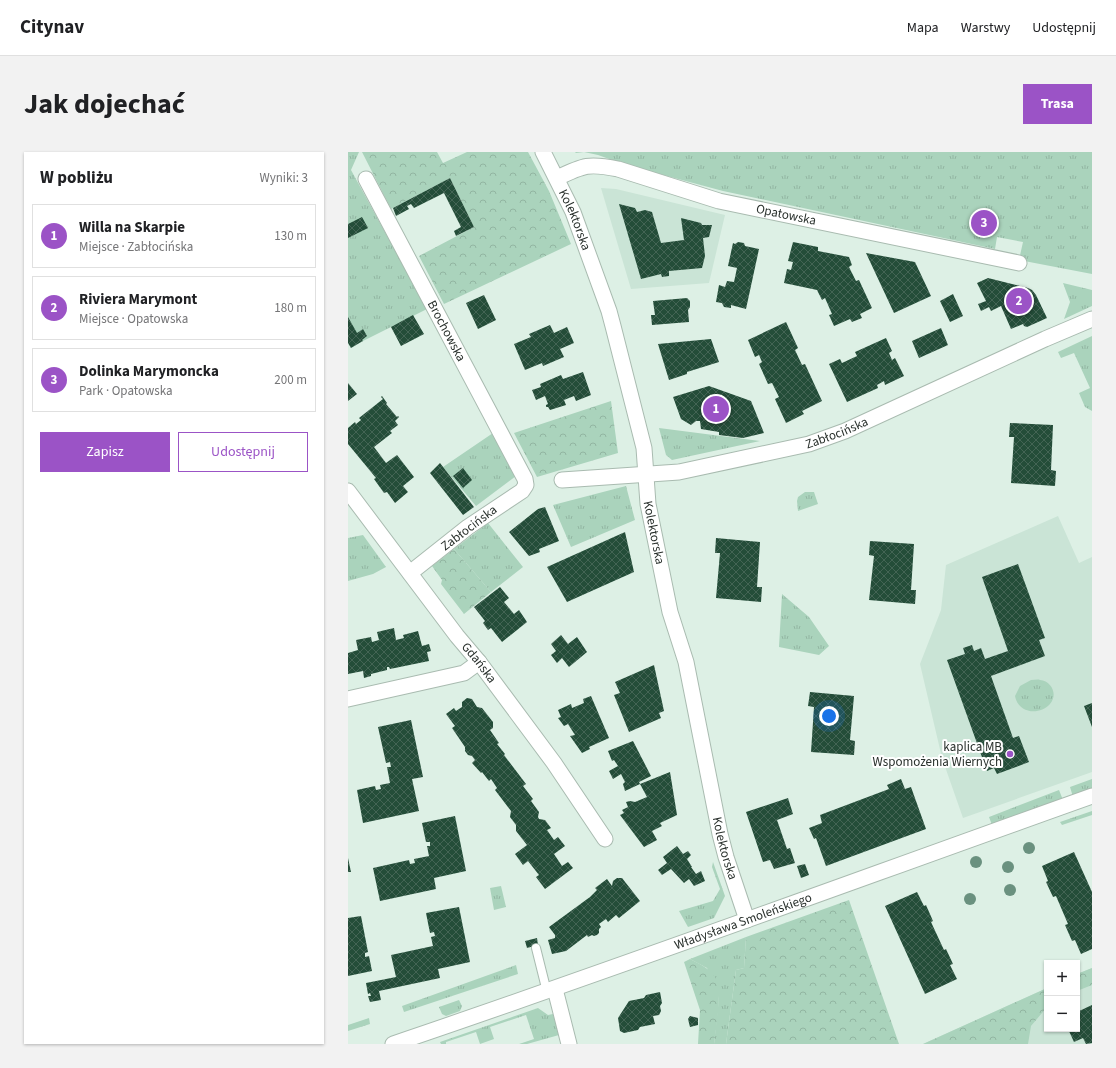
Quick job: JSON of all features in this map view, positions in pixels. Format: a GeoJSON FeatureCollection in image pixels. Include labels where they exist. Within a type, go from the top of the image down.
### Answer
{"type":"FeatureCollection","features":[{"type":"Feature","properties":{"kind":"street","name":"Kolektorska"},"geometry":{"type":"LineString","coordinates":[[543,152],[573,212],[609,311],[646,456],[648,504],[670,612],[686,662],[720,834],[747,920]]}},
{"type":"Feature","properties":{"kind":"street","name":"Opatowska"},"geometry":{"type":"LineString","coordinates":[[557,178],[577,168],[588,166],[601,166],[618,169],[719,201],[1019,263]]}},
{"type":"Feature","properties":{"kind":"street","name":"Brochowska"},"geometry":{"type":"LineString","coordinates":[[366,179],[526,482]]}},
{"type":"Feature","properties":{"kind":"street","name":"Zabłocińska"},"geometry":{"type":"LineString","coordinates":[[562,480],[679,472],[782,450],[832,436],[1092,319]]}},
{"type":"Feature","properties":{"kind":"street","name":"Zabłocińska"},"geometry":{"type":"LineString","coordinates":[[410,573],[468,527],[522,491],[526,485],[526,482]]}},
{"type":"Feature","properties":{"kind":"street","name":"Gdańska"},"geometry":{"type":"LineString","coordinates":[[348,491],[554,763],[605,839]]}},
{"type":"Feature","properties":{"kind":"street"},"geometry":{"type":"LineString","coordinates":[[348,699],[464,674],[479,662]]}},
{"type":"Feature","properties":{"kind":"street","name":"Władysława Smoleńskiego"},"geometry":{"type":"LineString","coordinates":[[393,1044],[767,914],[1092,796]]}},
{"type":"Feature","properties":{"kind":"street"},"geometry":{"type":"LineString","coordinates":[[551,990],[569,1044]]}},
{"type":"Feature","properties":{"kind":"lane"},"geometry":{"type":"LineString","coordinates":[[536,948],[551,990]]}},
{"type":"Feature","properties":{"kind":"shaded area"},"geometry":{"type":"Polygon","coordinates":[[[601,188],[616,189],[725,215],[709,283],[631,289],[601,188]]]}},
{"type":"Feature","properties":{"kind":"shaded area"},"geometry":{"type":"Polygon","coordinates":[[[1058,516],[1079,563],[1092,557],[1092,772],[963,818],[942,758],[920,664],[941,610],[946,565],[1058,516]]]}},
{"type":"Feature","properties":{"kind":"shaded area"},"geometry":{"type":"Polygon","coordinates":[[[1092,968],[1092,1044],[923,1044],[1044,989],[1044,1032],[1080,1032],[1080,973],[1092,968]]]}},
{"type":"Feature","properties":{"kind":"green space"},"geometry":{"type":"Polygon","coordinates":[[[348,152],[359,152],[351,170],[427,309],[351,348],[348,343],[348,152]]]}},
{"type":"Feature","properties":{"kind":"green space"},"geometry":{"type":"Polygon","coordinates":[[[362,152],[437,152],[443,163],[467,152],[528,152],[549,191],[571,244],[444,304],[419,256],[474,227],[450,178],[391,209],[362,152]]]}},
{"type":"Feature","properties":{"kind":"green space"},"geometry":{"type":"Polygon","coordinates":[[[584,152],[1092,152],[1092,274],[1019,260],[1023,242],[997,237],[995,249],[723,191],[584,152]]]}},
{"type":"Feature","properties":{"kind":"green space"},"geometry":{"type":"Polygon","coordinates":[[[1063,283],[1092,290],[1092,306],[1064,319],[1070,302],[1063,283]]]}},
{"type":"Feature","properties":{"kind":"green space"},"geometry":{"type":"Polygon","coordinates":[[[1092,336],[1092,411],[1085,407],[1079,393],[1090,388],[1074,353],[1061,358],[1058,352],[1092,336]]]}},
{"type":"Feature","properties":{"kind":"green space"},"geometry":{"type":"Polygon","coordinates":[[[611,401],[618,453],[537,477],[514,433],[611,401]]]}},
{"type":"Feature","properties":{"kind":"green space"},"geometry":{"type":"Polygon","coordinates":[[[659,428],[760,441],[672,460],[666,455],[659,428]]]}},
{"type":"Feature","properties":{"kind":"green space"},"geometry":{"type":"Polygon","coordinates":[[[493,433],[516,476],[476,506],[443,467],[493,433]]]}},
{"type":"Feature","properties":{"kind":"green space"},"geometry":{"type":"Polygon","coordinates":[[[626,486],[635,520],[571,547],[553,505],[626,486]]]}},
{"type":"Feature","properties":{"kind":"green space"},"geometry":{"type":"Polygon","coordinates":[[[805,492],[814,492],[818,504],[798,511],[798,497],[805,492]]]}},
{"type":"Feature","properties":{"kind":"green space"},"geometry":{"type":"Polygon","coordinates":[[[488,523],[523,567],[491,592],[454,549],[488,523]]]}},
{"type":"Feature","properties":{"kind":"green space"},"geometry":{"type":"Polygon","coordinates":[[[363,535],[386,567],[373,574],[348,581],[348,538],[363,535]]]}},
{"type":"Feature","properties":{"kind":"green space"},"geometry":{"type":"Polygon","coordinates":[[[454,549],[491,592],[464,614],[441,584],[442,580],[432,566],[454,549]]]}},
{"type":"Feature","properties":{"kind":"green space"},"geometry":{"type":"Polygon","coordinates":[[[782,594],[809,617],[829,646],[819,655],[779,647],[782,594]]]}},
{"type":"Feature","properties":{"kind":"green space"},"geometry":{"type":"Polygon","coordinates":[[[1031,680],[1044,681],[1048,683],[1054,693],[1054,697],[1050,704],[1040,710],[1030,711],[1024,709],[1017,702],[1015,696],[1020,686],[1031,680]]]}},
{"type":"Feature","properties":{"kind":"green space"},"geometry":{"type":"Polygon","coordinates":[[[1092,779],[1092,790],[1073,797],[1070,787],[1092,779]]]}},
{"type":"Feature","properties":{"kind":"green space"},"geometry":{"type":"Polygon","coordinates":[[[1059,790],[1063,800],[992,825],[989,817],[1059,790]]]}},
{"type":"Feature","properties":{"kind":"green space"},"geometry":{"type":"Polygon","coordinates":[[[1092,811],[1092,815],[1062,825],[1060,822],[1092,811]]]}},
{"type":"Feature","properties":{"kind":"green space"},"geometry":{"type":"Polygon","coordinates":[[[713,862],[725,896],[714,918],[688,927],[679,911],[713,901],[720,889],[712,867],[713,862]]]}},
{"type":"Feature","properties":{"kind":"green space"},"geometry":{"type":"Polygon","coordinates":[[[501,886],[506,907],[494,910],[490,888],[501,886]]]}},
{"type":"Feature","properties":{"kind":"green space"},"geometry":{"type":"Polygon","coordinates":[[[849,900],[899,1044],[726,1044],[736,970],[744,968],[746,937],[849,900]]]}},
{"type":"Feature","properties":{"kind":"green space"},"geometry":{"type":"Polygon","coordinates":[[[746,937],[744,968],[736,970],[726,1044],[714,1044],[719,998],[707,968],[690,959],[746,937]]]}},
{"type":"Feature","properties":{"kind":"green space"},"geometry":{"type":"Polygon","coordinates":[[[690,959],[702,965],[715,977],[717,981],[719,1002],[714,1044],[698,1044],[700,1010],[684,962],[690,959]]]}},
{"type":"Feature","properties":{"kind":"green space"},"geometry":{"type":"Polygon","coordinates":[[[516,965],[518,974],[404,1012],[402,1006],[516,965]]]}},
{"type":"Feature","properties":{"kind":"green space"},"geometry":{"type":"Polygon","coordinates":[[[1092,968],[1092,985],[1080,990],[1080,973],[1092,968]]]}},
{"type":"Feature","properties":{"kind":"green space"},"geometry":{"type":"Polygon","coordinates":[[[1044,989],[1044,1011],[1031,1026],[1028,1044],[923,1044],[1044,989]]]}},
{"type":"Feature","properties":{"kind":"green space"},"geometry":{"type":"Polygon","coordinates":[[[459,1000],[462,1006],[460,1011],[446,1016],[442,1014],[439,1007],[459,1000]]]}},
{"type":"Feature","properties":{"kind":"green space"},"geometry":{"type":"Polygon","coordinates":[[[538,1008],[548,1015],[553,1014],[559,1035],[527,1044],[519,1044],[534,1039],[526,1015],[490,1027],[494,1039],[480,1044],[476,1032],[446,1042],[446,1044],[441,1044],[440,1042],[538,1008]]]}},
{"type":"Feature","properties":{"kind":"green space"},"geometry":{"type":"Polygon","coordinates":[[[369,1018],[370,1024],[348,1031],[348,1025],[369,1018]]]}},
{"type":"Feature","properties":{"kind":"building"},"geometry":{"type":"Polygon","coordinates":[[[450,178],[474,227],[456,236],[454,231],[461,227],[444,193],[414,208],[411,204],[407,206],[409,209],[396,216],[393,208],[450,178]]]}},
{"type":"Feature","properties":{"kind":"building"},"geometry":{"type":"Polygon","coordinates":[[[619,204],[635,208],[637,212],[645,210],[652,212],[661,243],[684,240],[681,218],[701,223],[702,225],[712,225],[709,237],[703,238],[705,256],[702,268],[669,271],[669,276],[662,277],[661,274],[641,279],[619,204]]]}},
{"type":"Feature","properties":{"kind":"building"},"geometry":{"type":"Polygon","coordinates":[[[362,217],[368,228],[348,238],[348,224],[362,217]]]}},
{"type":"Feature","properties":{"kind":"building"},"geometry":{"type":"Polygon","coordinates":[[[738,242],[744,243],[745,246],[759,249],[746,309],[731,305],[731,308],[724,307],[722,303],[716,302],[719,285],[725,287],[727,281],[734,282],[737,268],[728,266],[733,243],[735,244],[738,242]]]}},
{"type":"Feature","properties":{"kind":"building"},"geometry":{"type":"Polygon","coordinates":[[[793,242],[818,247],[818,251],[849,257],[852,265],[849,267],[856,281],[859,280],[872,308],[860,314],[862,318],[852,322],[850,319],[834,326],[829,315],[832,314],[825,298],[822,300],[817,290],[784,283],[787,269],[791,270],[793,262],[788,261],[793,242]]]}},
{"type":"Feature","properties":{"kind":"building"},"geometry":{"type":"Polygon","coordinates":[[[866,253],[915,262],[931,296],[894,313],[866,253]]]}},
{"type":"Feature","properties":{"kind":"building"},"geometry":{"type":"Polygon","coordinates":[[[988,278],[1032,290],[1047,318],[1027,327],[1023,324],[1011,329],[1001,306],[991,311],[989,307],[981,311],[978,304],[986,301],[977,283],[988,278]]]}},
{"type":"Feature","properties":{"kind":"building"},"geometry":{"type":"Polygon","coordinates":[[[953,294],[963,316],[950,322],[940,301],[953,294]]]}},
{"type":"Feature","properties":{"kind":"building"},"geometry":{"type":"Polygon","coordinates":[[[484,295],[496,320],[478,329],[466,303],[484,295]]]}},
{"type":"Feature","properties":{"kind":"building"},"geometry":{"type":"Polygon","coordinates":[[[687,298],[690,301],[690,307],[688,310],[689,322],[652,325],[651,315],[655,315],[653,301],[687,298]]]}},
{"type":"Feature","properties":{"kind":"building"},"geometry":{"type":"Polygon","coordinates":[[[413,315],[424,334],[401,346],[391,327],[413,315]]]}},
{"type":"Feature","properties":{"kind":"building"},"geometry":{"type":"Polygon","coordinates":[[[348,317],[357,333],[363,329],[367,336],[362,340],[363,341],[351,348],[348,343],[348,317]]]}},
{"type":"Feature","properties":{"kind":"building"},"geometry":{"type":"Polygon","coordinates":[[[786,322],[798,348],[795,350],[802,365],[805,364],[822,401],[802,411],[804,414],[786,423],[775,399],[779,397],[772,383],[768,384],[759,364],[762,362],[759,355],[755,357],[748,340],[786,322]]]}},
{"type":"Feature","properties":{"kind":"building"},"geometry":{"type":"Polygon","coordinates":[[[550,325],[554,333],[567,327],[574,343],[560,349],[564,357],[543,366],[542,363],[525,370],[514,344],[531,337],[529,334],[550,325]]]}},
{"type":"Feature","properties":{"kind":"building"},"geometry":{"type":"Polygon","coordinates":[[[941,328],[948,345],[919,358],[912,341],[941,328]]]}},
{"type":"Feature","properties":{"kind":"building"},"geometry":{"type":"Polygon","coordinates":[[[886,338],[892,351],[889,353],[892,360],[895,358],[904,376],[885,385],[884,381],[877,385],[878,388],[847,402],[829,364],[840,359],[842,363],[857,356],[855,352],[886,338]]]}},
{"type":"Feature","properties":{"kind":"building"},"geometry":{"type":"Polygon","coordinates":[[[711,339],[719,362],[687,372],[687,374],[669,380],[658,344],[711,339]]]}},
{"type":"Feature","properties":{"kind":"building"},"geometry":{"type":"Polygon","coordinates":[[[583,372],[591,395],[576,401],[574,396],[564,400],[566,405],[550,410],[546,407],[548,404],[545,396],[536,400],[532,390],[541,387],[540,384],[561,375],[563,379],[583,372]]]}},
{"type":"Feature","properties":{"kind":"building"},"geometry":{"type":"Polygon","coordinates":[[[348,383],[357,394],[348,401],[348,383]]]}},
{"type":"Feature","properties":{"kind":"building"},"geometry":{"type":"Polygon","coordinates":[[[709,386],[751,401],[764,433],[743,438],[719,435],[719,432],[701,429],[700,421],[696,421],[691,425],[681,419],[673,397],[709,386]]]}},
{"type":"Feature","properties":{"kind":"building"},"geometry":{"type":"Polygon","coordinates":[[[382,396],[387,403],[386,404],[397,417],[399,417],[395,421],[398,425],[390,431],[392,433],[374,447],[386,463],[397,455],[414,477],[403,486],[408,492],[395,503],[387,492],[384,493],[374,479],[376,478],[348,444],[348,428],[355,422],[356,424],[361,420],[359,418],[383,399],[381,397],[382,396]]]}},
{"type":"Feature","properties":{"kind":"building"},"geometry":{"type":"Polygon","coordinates":[[[1010,423],[1053,425],[1051,470],[1056,471],[1055,486],[1011,483],[1014,437],[1009,437],[1010,423]]]}},
{"type":"Feature","properties":{"kind":"building"},"geometry":{"type":"Polygon","coordinates":[[[440,463],[474,507],[463,515],[430,473],[440,463]]]}},
{"type":"Feature","properties":{"kind":"building"},"geometry":{"type":"Polygon","coordinates":[[[463,468],[472,480],[463,488],[453,476],[463,468]]]}},
{"type":"Feature","properties":{"kind":"building"},"geometry":{"type":"Polygon","coordinates":[[[545,507],[559,541],[539,549],[540,552],[529,556],[509,532],[538,509],[545,507]]]}},
{"type":"Feature","properties":{"kind":"building"},"geometry":{"type":"Polygon","coordinates":[[[625,532],[634,572],[567,602],[547,567],[625,532]]]}},
{"type":"Feature","properties":{"kind":"building"},"geometry":{"type":"Polygon","coordinates":[[[716,538],[760,542],[757,587],[762,587],[761,602],[716,598],[720,553],[715,553],[716,538]]]}},
{"type":"Feature","properties":{"kind":"building"},"geometry":{"type":"Polygon","coordinates":[[[870,541],[914,544],[911,590],[916,590],[915,604],[869,600],[874,556],[869,555],[870,541]]]}},
{"type":"Feature","properties":{"kind":"building"},"geometry":{"type":"Polygon","coordinates":[[[1018,564],[1045,638],[1039,640],[1045,656],[991,676],[1013,738],[1019,736],[1029,762],[997,774],[994,768],[987,771],[947,660],[965,654],[963,648],[972,645],[974,651],[981,648],[985,659],[1008,651],[982,577],[1018,564]]]}},
{"type":"Feature","properties":{"kind":"building"},"geometry":{"type":"Polygon","coordinates":[[[500,587],[509,598],[504,602],[514,614],[519,610],[527,622],[502,642],[491,628],[488,630],[483,623],[485,621],[474,607],[500,587]]]}},
{"type":"Feature","properties":{"kind":"building"},"geometry":{"type":"Polygon","coordinates":[[[394,628],[396,640],[404,638],[403,635],[418,631],[422,646],[429,644],[431,651],[427,652],[429,661],[390,669],[387,667],[387,670],[371,674],[371,676],[364,678],[363,671],[348,674],[348,653],[358,650],[356,640],[371,637],[372,642],[379,640],[377,632],[394,628]]]}},
{"type":"Feature","properties":{"kind":"building"},"geometry":{"type":"Polygon","coordinates":[[[561,635],[568,644],[577,637],[587,652],[569,667],[562,658],[557,663],[551,655],[556,651],[551,644],[561,635]]]}},
{"type":"Feature","properties":{"kind":"building"},"geometry":{"type":"Polygon","coordinates":[[[654,665],[664,711],[659,713],[661,718],[629,732],[614,695],[620,693],[615,682],[654,665]]]}},
{"type":"Feature","properties":{"kind":"building"},"geometry":{"type":"Polygon","coordinates":[[[810,692],[854,696],[850,740],[855,741],[854,755],[811,752],[814,707],[808,706],[810,692]]]}},
{"type":"Feature","properties":{"kind":"building"},"geometry":{"type":"Polygon","coordinates":[[[591,696],[609,738],[589,747],[590,749],[582,753],[570,736],[575,735],[568,724],[564,726],[558,718],[561,717],[558,710],[571,704],[572,708],[584,703],[583,699],[591,696]]]}},
{"type":"Feature","properties":{"kind":"building"},"geometry":{"type":"Polygon","coordinates":[[[467,698],[472,699],[477,707],[482,708],[493,722],[493,728],[490,730],[499,743],[497,744],[505,754],[504,755],[526,784],[523,786],[533,799],[531,801],[539,812],[539,819],[545,820],[551,828],[547,830],[554,840],[558,837],[565,846],[554,854],[562,866],[568,862],[573,868],[545,889],[536,877],[539,875],[528,861],[523,865],[515,854],[527,845],[516,831],[516,825],[510,817],[511,811],[495,790],[497,788],[491,779],[489,781],[472,763],[475,760],[465,751],[465,747],[452,728],[455,726],[446,714],[454,708],[456,711],[462,707],[462,702],[467,698]]]}},
{"type":"Feature","properties":{"kind":"building"},"geometry":{"type":"Polygon","coordinates":[[[1092,703],[1092,727],[1084,706],[1092,703]]]}},
{"type":"Feature","properties":{"kind":"building"},"geometry":{"type":"Polygon","coordinates":[[[411,720],[423,777],[412,779],[419,811],[363,823],[357,790],[375,786],[376,790],[381,789],[380,785],[390,783],[387,767],[391,767],[390,762],[386,763],[378,727],[411,720]]]}},
{"type":"Feature","properties":{"kind":"building"},"geometry":{"type":"Polygon","coordinates":[[[633,741],[651,776],[639,782],[640,784],[625,791],[623,784],[625,782],[621,774],[613,779],[609,771],[618,766],[614,760],[612,761],[608,751],[633,741]]]}},
{"type":"Feature","properties":{"kind":"building"},"geometry":{"type":"Polygon","coordinates":[[[670,772],[677,815],[660,823],[662,826],[652,831],[657,840],[644,847],[620,815],[624,813],[622,810],[628,807],[626,802],[635,802],[647,797],[640,784],[670,772]]]}},
{"type":"Feature","properties":{"kind":"building"},"geometry":{"type":"Polygon","coordinates":[[[901,779],[905,789],[911,787],[926,829],[826,866],[816,838],[814,839],[809,828],[822,823],[820,815],[889,789],[887,785],[901,779]]]}},
{"type":"Feature","properties":{"kind":"building"},"geometry":{"type":"Polygon","coordinates":[[[788,798],[793,814],[777,820],[787,849],[790,848],[795,863],[774,869],[770,860],[763,862],[746,812],[788,798]]]}},
{"type":"Feature","properties":{"kind":"building"},"geometry":{"type":"Polygon","coordinates":[[[455,816],[466,871],[434,878],[436,889],[380,901],[373,868],[409,860],[410,864],[415,863],[414,859],[429,856],[427,846],[430,846],[430,842],[426,842],[422,823],[455,816]]]}},
{"type":"Feature","properties":{"kind":"building"},"geometry":{"type":"Polygon","coordinates":[[[677,846],[683,854],[688,851],[691,855],[687,859],[691,867],[696,874],[701,871],[705,881],[694,886],[689,879],[684,883],[671,869],[662,875],[658,870],[667,863],[663,857],[677,846]]]}},
{"type":"Feature","properties":{"kind":"building"},"geometry":{"type":"Polygon","coordinates":[[[1074,852],[1092,892],[1092,949],[1081,954],[1075,940],[1072,941],[1065,925],[1068,924],[1056,896],[1053,897],[1046,882],[1048,881],[1042,866],[1074,852]]]}},
{"type":"Feature","properties":{"kind":"building"},"geometry":{"type":"Polygon","coordinates":[[[348,858],[351,872],[348,872],[348,858]]]}},
{"type":"Feature","properties":{"kind":"building"},"geometry":{"type":"Polygon","coordinates":[[[805,864],[809,875],[801,878],[797,866],[805,864]]]}},
{"type":"Feature","properties":{"kind":"building"},"geometry":{"type":"Polygon","coordinates":[[[617,878],[622,878],[640,901],[619,918],[616,915],[608,922],[606,919],[599,924],[601,927],[597,935],[588,937],[587,935],[566,951],[552,954],[548,940],[555,938],[555,935],[549,927],[590,897],[597,890],[595,888],[607,879],[612,886],[613,881],[617,878]]]}},
{"type":"Feature","properties":{"kind":"building"},"geometry":{"type":"Polygon","coordinates":[[[917,892],[924,906],[926,905],[933,921],[931,922],[944,950],[946,949],[953,964],[950,965],[957,979],[925,994],[885,906],[917,892]]]}},
{"type":"Feature","properties":{"kind":"building"},"geometry":{"type":"Polygon","coordinates":[[[459,907],[470,962],[438,969],[440,978],[379,991],[381,1000],[370,1002],[368,996],[371,996],[370,993],[368,994],[366,983],[396,977],[391,955],[433,946],[431,937],[435,936],[434,932],[430,933],[426,913],[459,907]]]}},
{"type":"Feature","properties":{"kind":"building"},"geometry":{"type":"Polygon","coordinates":[[[361,916],[368,952],[365,953],[365,957],[369,956],[372,971],[348,976],[348,918],[361,916]]]}},
{"type":"Feature","properties":{"kind":"building"},"geometry":{"type":"Polygon","coordinates":[[[537,938],[538,945],[527,948],[525,941],[537,938]]]}},
{"type":"Feature","properties":{"kind":"building"},"geometry":{"type":"Polygon","coordinates":[[[660,992],[662,1003],[660,1006],[661,1011],[659,1015],[653,1016],[655,1024],[640,1027],[638,1030],[624,1033],[620,1031],[618,1018],[629,1001],[644,998],[646,995],[660,992]]]}},
{"type":"Feature","properties":{"kind":"building"},"geometry":{"type":"Polygon","coordinates":[[[1092,1005],[1092,1043],[1086,1044],[1083,1038],[1074,1042],[1069,1032],[1080,1032],[1080,1011],[1092,1005]]]}},
{"type":"Feature","properties":{"kind":"building"},"geometry":{"type":"Polygon","coordinates":[[[690,1016],[698,1018],[698,1025],[690,1027],[688,1019],[690,1016]]]}},
{"type":"Feature","properties":{"kind":"place","name":"Dolinka Marymoncka"},"geometry":{"type":"Point","coordinates":[984,223]}},
{"type":"Feature","properties":{"kind":"place","name":"Riviera Marymont"},"geometry":{"type":"Point","coordinates":[1019,301]}},
{"type":"Feature","properties":{"kind":"place","name":"Willa na Skarpie"},"geometry":{"type":"Point","coordinates":[716,409]}},
{"type":"Feature","properties":{"kind":"place","name":"kaplica MB Wspomożenia Wiernych"},"geometry":{"type":"Point","coordinates":[1010,754]}}]}
